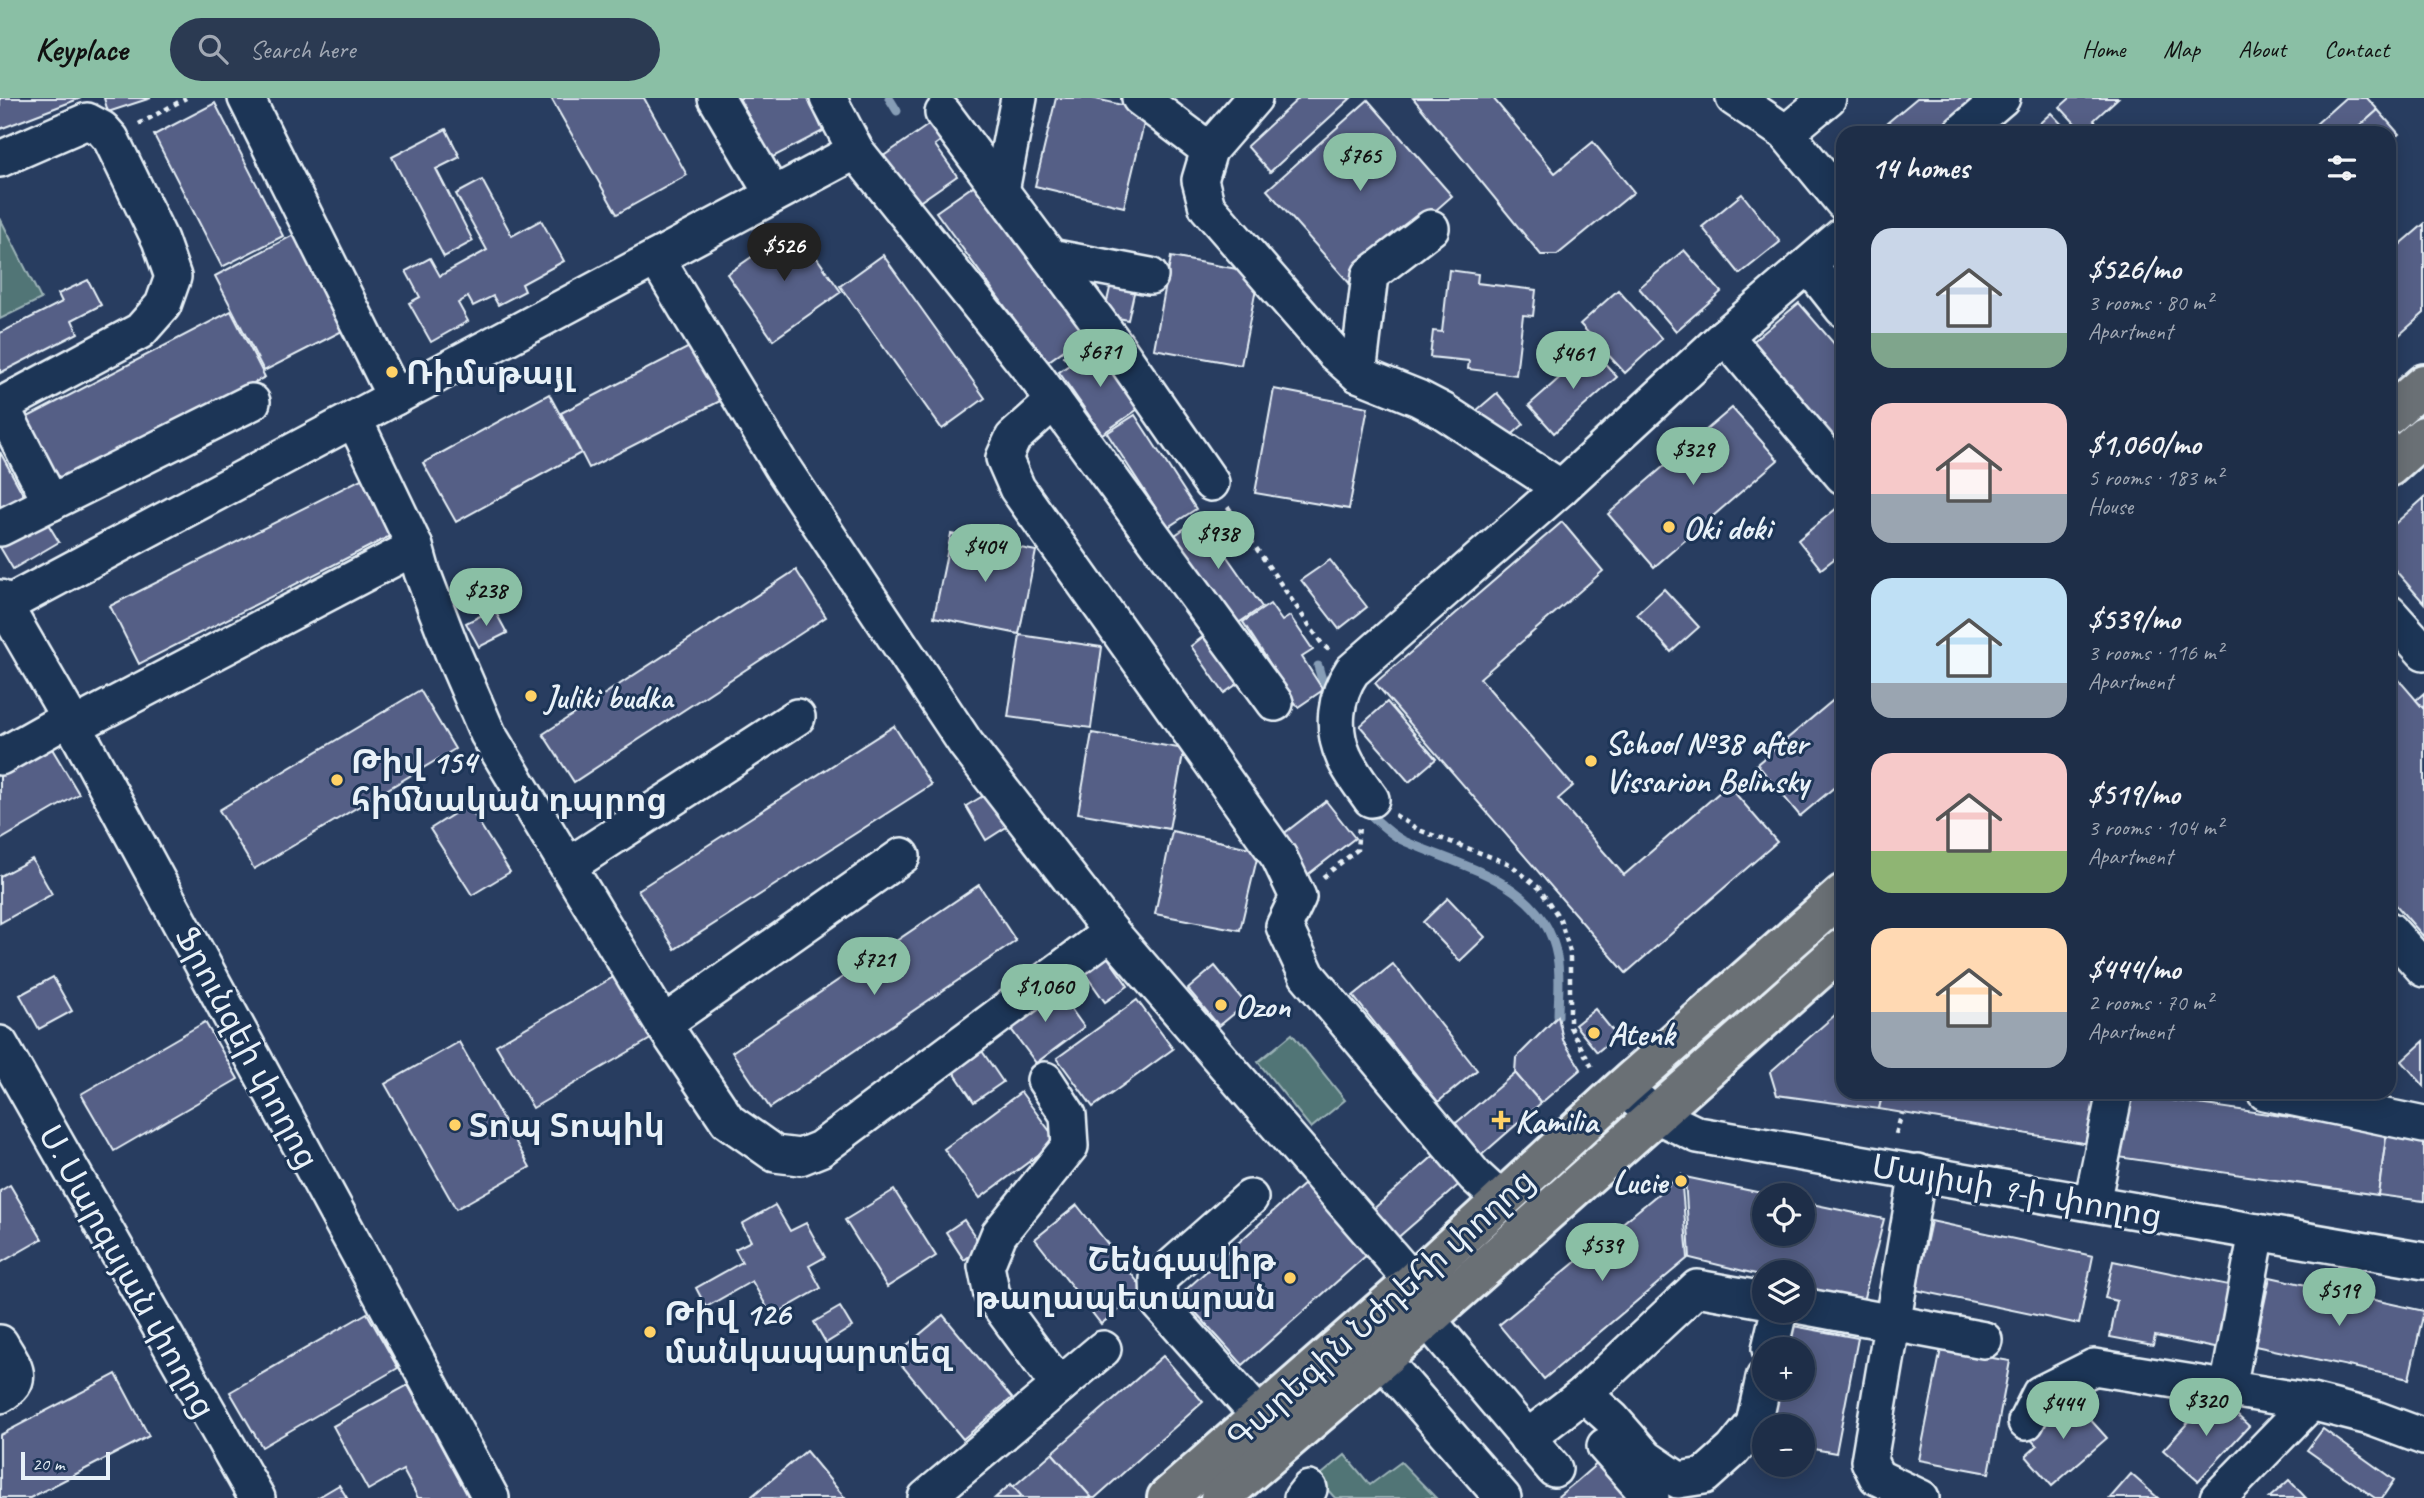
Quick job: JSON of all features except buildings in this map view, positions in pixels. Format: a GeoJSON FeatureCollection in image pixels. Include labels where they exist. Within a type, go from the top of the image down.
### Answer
{"type":"FeatureCollection","features":[{"type":"Feature","properties":{"kind":"main road"},"geometry":{"type":"LineString","coordinates":[[2396,409],[2424,384]]}},
{"type":"Feature","properties":{"kind":"main road"},"geometry":{"type":"LineString","coordinates":[[2396,461],[2424,436]]}},
{"type":"Feature","properties":{"kind":"main road","name":"Գարեգին Նժդեհի փողոց"},"geometry":{"type":"LineString","coordinates":[[1167,1498],[1502,1201],[1609,1079],[1836,900]]}},
{"type":"Feature","properties":{"kind":"main road","name":"Գարեգին Նժդեհի փողոց"},"geometry":{"type":"LineString","coordinates":[[1220,1498],[1427,1319],[1836,954]]}},
{"type":"Feature","properties":{"kind":"street"},"geometry":{"type":"LineString","coordinates":[[246,98],[395,397]]}},
{"type":"Feature","properties":{"kind":"street"},"geometry":{"type":"LineString","coordinates":[[716,98],[772,195]]}},
{"type":"Feature","properties":{"kind":"street"},"geometry":{"type":"LineString","coordinates":[[828,98],[856,151],[1054,401],[1275,703]]}},
{"type":"Feature","properties":{"kind":"street"},"geometry":{"type":"LineString","coordinates":[[1001,191],[1019,98]]}},
{"type":"Feature","properties":{"kind":"street"},"geometry":{"type":"LineString","coordinates":[[1140,98],[1209,150]]}},
{"type":"Feature","properties":{"kind":"street"},"geometry":{"type":"LineString","coordinates":[[1734,98],[1786,133],[1836,194]]}},
{"type":"Feature","properties":{"kind":"street"},"geometry":{"type":"LineString","coordinates":[[1786,133],[1828,98]]}},
{"type":"Feature","properties":{"kind":"street"},"geometry":{"type":"LineString","coordinates":[[1969,126],[2002,98]]}},
{"type":"Feature","properties":{"kind":"street"},"geometry":{"type":"LineString","coordinates":[[1249,100],[1209,150],[1200,180],[1207,207],[1333,352],[1358,374],[1443,411],[1561,488]]}},
{"type":"Feature","properties":{"kind":"street"},"geometry":{"type":"LineString","coordinates":[[943,113],[1050,257],[1211,483]]}},
{"type":"Feature","properties":{"kind":"street"},"geometry":{"type":"LineString","coordinates":[[0,159],[87,121],[102,129],[111,139],[160,240],[173,277],[163,305],[139,331],[1,406],[51,503]]}},
{"type":"Feature","properties":{"kind":"street"},"geometry":{"type":"LineString","coordinates":[[1,604],[856,151]]}},
{"type":"Feature","properties":{"kind":"street"},"geometry":{"type":"LineString","coordinates":[[1358,374],[1370,275],[1431,228]]}},
{"type":"Feature","properties":{"kind":"street"},"geometry":{"type":"LineString","coordinates":[[1365,812],[1343,756],[1335,721],[1342,686],[1352,671],[1561,488],[1725,336],[1836,241]]}},
{"type":"Feature","properties":{"kind":"street"},"geometry":{"type":"LineString","coordinates":[[1050,257],[1150,276]]}},
{"type":"Feature","properties":{"kind":"street"},"geometry":{"type":"LineString","coordinates":[[656,258],[782,467],[966,744],[1111,932],[1413,1282]]}},
{"type":"Feature","properties":{"kind":"street"},"geometry":{"type":"LineString","coordinates":[[1809,266],[1836,300]]}},
{"type":"Feature","properties":{"kind":"street"},"geometry":{"type":"LineString","coordinates":[[1725,336],[1836,468]]}},
{"type":"Feature","properties":{"kind":"street"},"geometry":{"type":"LineString","coordinates":[[1054,401],[1013,438],[1004,458],[1017,488],[1279,857],[1298,897],[1284,926],[1307,975],[1475,1176],[1502,1201]]}},
{"type":"Feature","properties":{"kind":"street"},"geometry":{"type":"LineString","coordinates":[[0,528],[252,402]]}},
{"type":"Feature","properties":{"kind":"street"},"geometry":{"type":"LineString","coordinates":[[354,419],[415,547],[444,630],[488,734],[663,1024],[728,1121],[775,1154],[800,1157],[820,1149],[1111,932]]}},
{"type":"Feature","properties":{"kind":"street"},"geometry":{"type":"LineString","coordinates":[[0,757],[415,547]]}},
{"type":"Feature","properties":{"kind":"street","name":"Ֆրունզեի փողոց"},"geometry":{"type":"LineString","coordinates":[[1,604],[71,722],[491,1498]]}},
{"type":"Feature","properties":{"kind":"street"},"geometry":{"type":"LineString","coordinates":[[2396,621],[2424,652]]}},
{"type":"Feature","properties":{"kind":"street"},"geometry":{"type":"LineString","coordinates":[[568,866],[797,717]]}},
{"type":"Feature","properties":{"kind":"street"},"geometry":{"type":"LineString","coordinates":[[663,1024],[902,856]]}},
{"type":"Feature","properties":{"kind":"street"},"geometry":{"type":"LineString","coordinates":[[2396,938],[2424,969]]}},
{"type":"Feature","properties":{"kind":"street","name":"Ս. Սարգսյան փողոց"},"geometry":{"type":"LineString","coordinates":[[0,1044],[257,1498]]}},
{"type":"Feature","properties":{"kind":"street","name":"Մայիսի 9-ի փողոց"},"geometry":{"type":"LineString","coordinates":[[1609,1079],[1654,1114],[1698,1135],[2424,1261]]}},
{"type":"Feature","properties":{"kind":"street"},"geometry":{"type":"LineString","coordinates":[[1045,1080],[1068,1115],[1070,1146],[999,1234],[986,1266],[992,1295],[1059,1386]]}},
{"type":"Feature","properties":{"kind":"street"},"geometry":{"type":"LineString","coordinates":[[2092,1203],[2114,1099]]}},
{"type":"Feature","properties":{"kind":"street"},"geometry":{"type":"LineString","coordinates":[[2300,1099],[2424,1125]]}},
{"type":"Feature","properties":{"kind":"street"},"geometry":{"type":"LineString","coordinates":[[1918,1172],[1869,1461],[1877,1477],[1921,1498]]}},
{"type":"Feature","properties":{"kind":"street"},"geometry":{"type":"LineString","coordinates":[[1250,1198],[1158,1279],[1159,1303],[1259,1417]]}},
{"type":"Feature","properties":{"kind":"street"},"geometry":{"type":"LineString","coordinates":[[2228,1389],[2257,1232]]}},
{"type":"Feature","properties":{"kind":"street"},"geometry":{"type":"LineString","coordinates":[[1527,1438],[1576,1400],[1697,1288],[1752,1298]]}},
{"type":"Feature","properties":{"kind":"street"},"geometry":{"type":"LineString","coordinates":[[1815,1308],[1984,1340]]}},
{"type":"Feature","properties":{"kind":"street"},"geometry":{"type":"LineString","coordinates":[[1427,1319],[1554,1469]]}},
{"type":"Feature","properties":{"kind":"street"},"geometry":{"type":"LineString","coordinates":[[0,1343],[16,1371],[16,1380],[11,1389],[0,1395]]}},
{"type":"Feature","properties":{"kind":"street"},"geometry":{"type":"LineString","coordinates":[[926,1498],[1103,1349]]}},
{"type":"Feature","properties":{"kind":"street"},"geometry":{"type":"LineString","coordinates":[[1381,1359],[1503,1498]]}},
{"type":"Feature","properties":{"kind":"street"},"geometry":{"type":"LineString","coordinates":[[2026,1422],[2040,1394],[2094,1367],[2311,1402],[2370,1418],[2424,1437]]}},
{"type":"Feature","properties":{"kind":"street"},"geometry":{"type":"LineString","coordinates":[[1576,1400],[1612,1419],[1646,1458],[1678,1480],[1704,1476],[1733,1450],[1754,1424],[1759,1400]]}},
{"type":"Feature","properties":{"kind":"street"},"geometry":{"type":"LineString","coordinates":[[1576,1400],[1651,1498]]}},
{"type":"Feature","properties":{"kind":"street"},"geometry":{"type":"LineString","coordinates":[[2218,1498],[2311,1402]]}},
{"type":"Feature","properties":{"kind":"path"},"geometry":{"type":"LineString","coordinates":[[111,139],[186,98]]}},
{"type":"Feature","properties":{"kind":"path"},"geometry":{"type":"LineString","coordinates":[[1211,483],[1322,644],[1352,671]]}},
{"type":"Feature","properties":{"kind":"path"},"geometry":{"type":"LineString","coordinates":[[1298,897],[1357,850],[1365,812],[1510,864],[1539,888],[1560,919],[1570,952],[1570,1027],[1609,1079]]}},
{"type":"Feature","properties":{"kind":"path"},"geometry":{"type":"LineString","coordinates":[[1896,1134],[1902,1113]]}},
{"type":"Feature","properties":{"kind":"green space"},"geometry":{"type":"Polygon","coordinates":[[[0,218],[41,299],[0,319],[0,218]]]}},
{"type":"Feature","properties":{"kind":"green space"},"geometry":{"type":"Polygon","coordinates":[[[1292,1034],[1345,1100],[1311,1128],[1258,1062],[1292,1034]]]}},
{"type":"Feature","properties":{"kind":"green space"},"geometry":{"type":"Polygon","coordinates":[[[1345,1455],[1370,1485],[1401,1462],[1436,1498],[1335,1498],[1317,1478],[1345,1455]]]}},
{"type":"Feature","properties":{"kind":"waterway"},"geometry":{"type":"LineString","coordinates":[[889,98],[897,111]]}},
{"type":"Feature","properties":{"kind":"waterway"},"geometry":{"type":"LineString","coordinates":[[1318,666],[1327,697]]}},
{"type":"Feature","properties":{"kind":"waterway"},"geometry":{"type":"LineString","coordinates":[[1364,809],[1402,840],[1497,880],[1536,910],[1549,931],[1557,957],[1558,1016]]}},
{"type":"Feature","properties":{"kind":"place","name":"Ռիմսթայլ"},"geometry":{"type":"Point","coordinates":[392,372]}},
{"type":"Feature","properties":{"kind":"place","name":"Oki doki"},"geometry":{"type":"Point","coordinates":[1669,527]}},
{"type":"Feature","properties":{"kind":"place","name":"Juliki budka"},"geometry":{"type":"Point","coordinates":[531,696]}},
{"type":"Feature","properties":{"kind":"place","name":"School №38 after Vissarion Belinsky"},"geometry":{"type":"Point","coordinates":[1591,761]}},
{"type":"Feature","properties":{"kind":"place","name":"Թիվ 154 հիմնական դպրոց"},"geometry":{"type":"Point","coordinates":[337,780]}},
{"type":"Feature","properties":{"kind":"place","name":"Ozon"},"geometry":{"type":"Point","coordinates":[1221,1005]}},
{"type":"Feature","properties":{"kind":"place","name":"Atenk"},"geometry":{"type":"Point","coordinates":[1594,1033]}},
{"type":"Feature","properties":{"kind":"place","name":"Kamilia"},"geometry":{"type":"Point","coordinates":[1501,1120]}},
{"type":"Feature","properties":{"kind":"place","name":"Տոպ Տոպիկ"},"geometry":{"type":"Point","coordinates":[455,1125]}},
{"type":"Feature","properties":{"kind":"place","name":"Lucie"},"geometry":{"type":"Point","coordinates":[1681,1181]}},
{"type":"Feature","properties":{"kind":"place","name":"Շենգավիթ թաղապետարան"},"geometry":{"type":"Point","coordinates":[1290,1278]}},
{"type":"Feature","properties":{"kind":"place","name":"Թիվ 126 մանկապարտեզ"},"geometry":{"type":"Point","coordinates":[650,1332]}}]}
